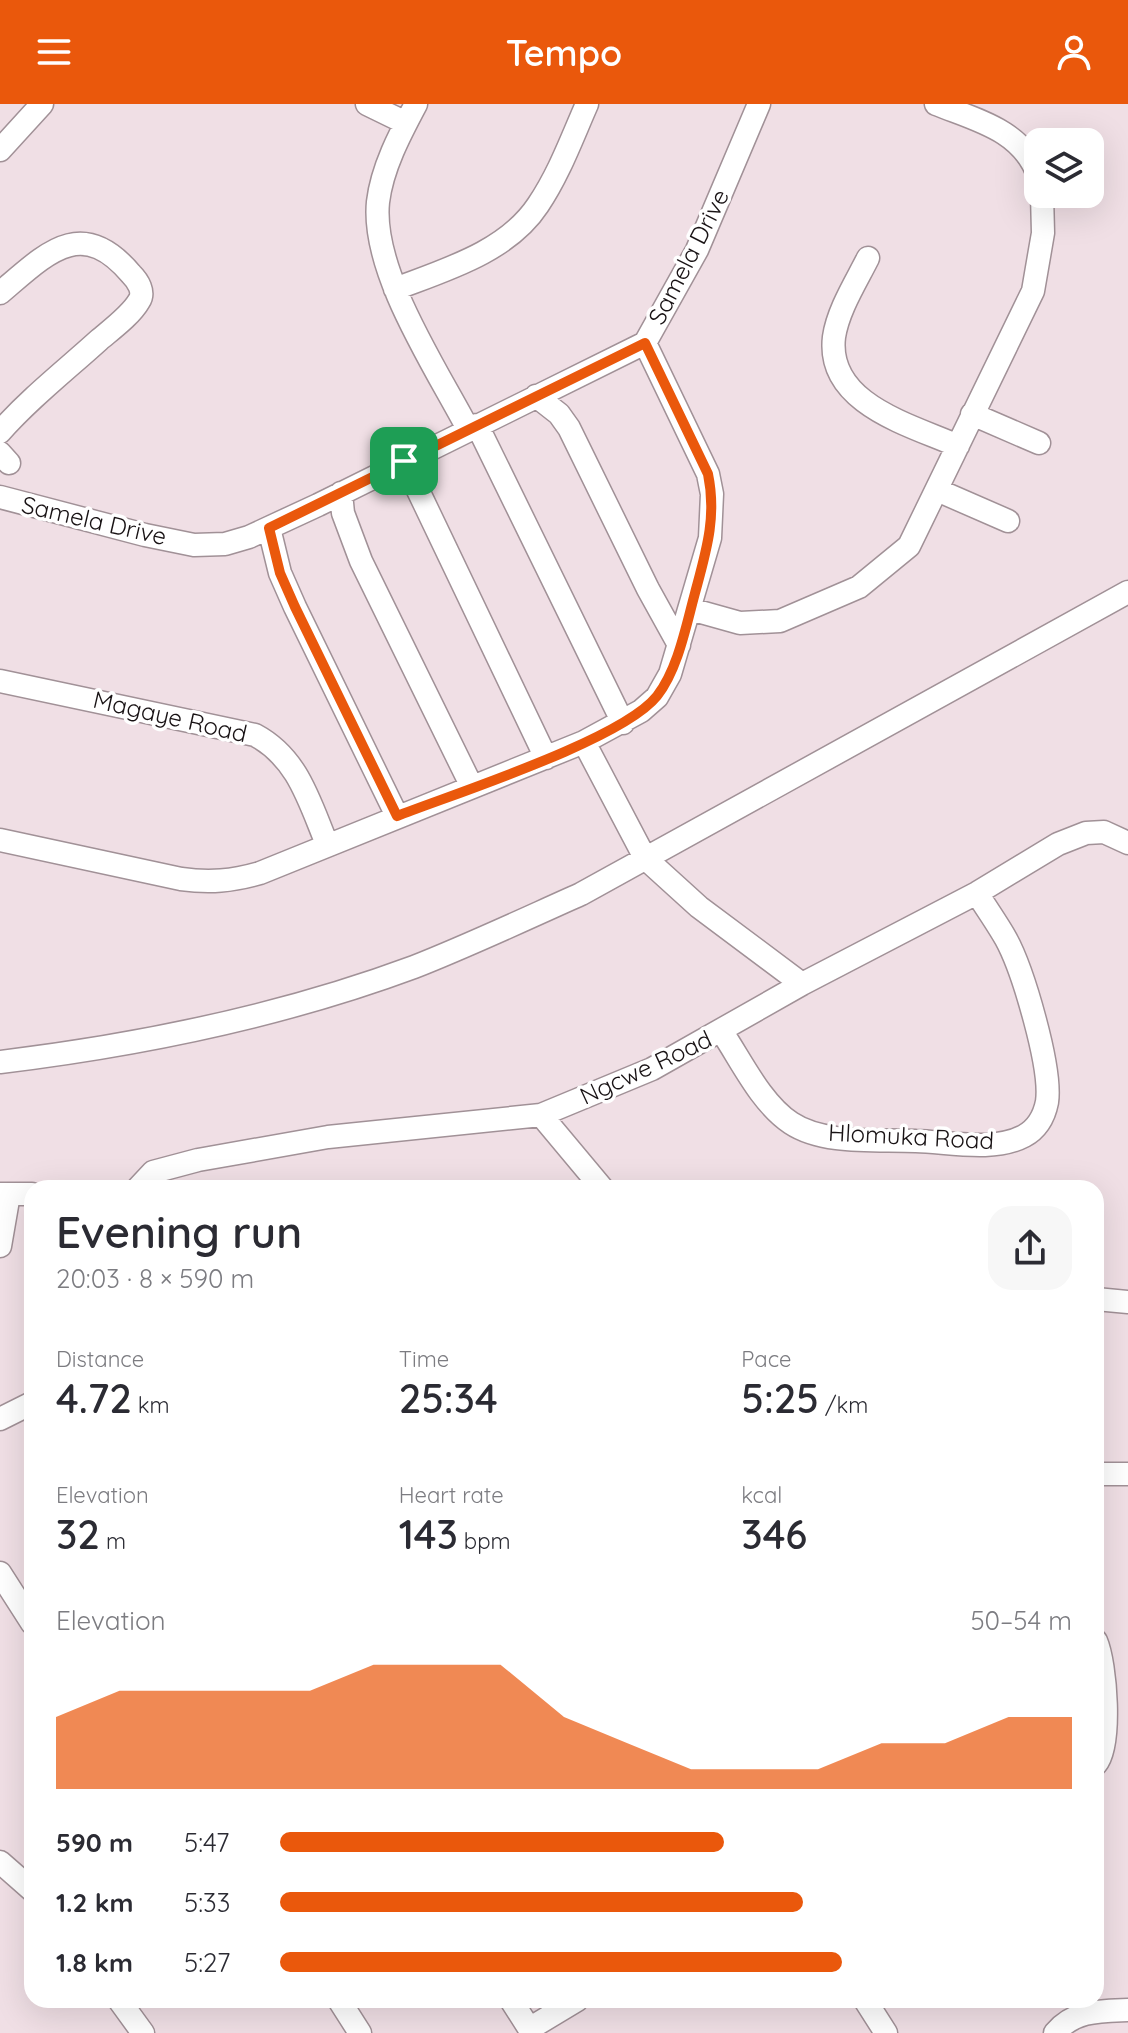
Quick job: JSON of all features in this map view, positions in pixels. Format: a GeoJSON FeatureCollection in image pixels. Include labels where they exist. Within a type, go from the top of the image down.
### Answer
{"type":"FeatureCollection","features":[{"type":"Feature","properties":{"kind":"street"},"geometry":{"type":"LineString","coordinates":[[0,150],[42,104]]}},
{"type":"Feature","properties":{"kind":"street"},"geometry":{"type":"LineString","coordinates":[[367,104],[411,114],[385,172],[378,199],[380,246],[395,289],[472,427],[623,723]]}},
{"type":"Feature","properties":{"kind":"street"},"geometry":{"type":"LineString","coordinates":[[395,289],[484,252],[537,208],[554,179],[587,104]]}},
{"type":"Feature","properties":{"kind":"street","name":"Samela Drive"},"geometry":{"type":"LineString","coordinates":[[0,497],[194,545],[225,544],[269,528],[645,343],[697,250],[759,104]]}},
{"type":"Feature","properties":{"kind":"street"},"geometry":{"type":"LineString","coordinates":[[936,104],[1013,137],[1024,150]]}},
{"type":"Feature","properties":{"kind":"street"},"geometry":{"type":"LineString","coordinates":[[690,609],[740,623],[763,624],[815,608],[859,587],[909,546],[1033,291],[1040,270],[1042,208]]}},
{"type":"Feature","properties":{"kind":"street"},"geometry":{"type":"LineString","coordinates":[[0,293],[44,255],[71,243],[88,242],[109,250],[132,274],[141,291],[140,300],[0,432]]}},
{"type":"Feature","properties":{"kind":"street"},"geometry":{"type":"LineString","coordinates":[[868,258],[835,336],[834,354],[841,375],[857,397],[874,408],[958,446]]}},
{"type":"Feature","properties":{"kind":"street"},"geometry":{"type":"LineString","coordinates":[[0,840],[209,883],[260,873],[584,742],[623,723],[657,697],[670,674],[710,538],[712,494],[708,474],[645,343]]}},
{"type":"Feature","properties":{"kind":"street"},"geometry":{"type":"LineString","coordinates":[[536,396],[559,414],[569,428],[679,645]]}},
{"type":"Feature","properties":{"kind":"street"},"geometry":{"type":"LineString","coordinates":[[972,414],[1039,443]]}},
{"type":"Feature","properties":{"kind":"street"},"geometry":{"type":"LineString","coordinates":[[404,461],[546,758]]}},
{"type":"Feature","properties":{"kind":"street"},"geometry":{"type":"LineString","coordinates":[[937,490],[1008,521]]}},
{"type":"Feature","properties":{"kind":"street"},"geometry":{"type":"LineString","coordinates":[[341,493],[343,513],[361,561],[472,787]]}},
{"type":"Feature","properties":{"kind":"street"},"geometry":{"type":"LineString","coordinates":[[269,528],[280,573],[295,607],[397,816]]}},
{"type":"Feature","properties":{"kind":"street"},"geometry":{"type":"LineString","coordinates":[[0,1062],[156,1037],[339,991],[413,967],[490,935],[581,894],[1128,592]]}},
{"type":"Feature","properties":{"kind":"street","name":"Magaye Road"},"geometry":{"type":"LineString","coordinates":[[0,681],[255,735],[272,744],[293,765],[327,844]]}},
{"type":"Feature","properties":{"kind":"street"},"geometry":{"type":"LineString","coordinates":[[584,742],[645,858],[699,907],[802,984]]}},
{"type":"Feature","properties":{"kind":"street","name":"Ngcwe Road"},"geometry":{"type":"LineString","coordinates":[[146,1180],[153,1172],[198,1160],[328,1137],[541,1115],[615,1086],[722,1032],[802,984],[977,893],[1058,844],[1086,833],[1122,839]]}},
{"type":"Feature","properties":{"kind":"street","name":"Hlomuka Road"},"geometry":{"type":"LineString","coordinates":[[722,1032],[772,1106],[804,1131],[873,1139],[982,1144],[1011,1141],[1026,1135],[1043,1114],[1047,1101],[1046,1078],[1022,977],[1006,940],[977,893]]}},
{"type":"Feature","properties":{"kind":"street"},"geometry":{"type":"LineString","coordinates":[[541,1115],[595,1180]]}},
{"type":"Feature","properties":{"kind":"street"},"geometry":{"type":"LineString","coordinates":[[0,1246],[4,1194]]}},
{"type":"Feature","properties":{"kind":"street"},"geometry":{"type":"LineString","coordinates":[[1104,1300],[1128,1302]]}},
{"type":"Feature","properties":{"kind":"street"},"geometry":{"type":"LineString","coordinates":[[0,1419],[24,1407]]}},
{"type":"Feature","properties":{"kind":"street"},"geometry":{"type":"LineString","coordinates":[[1104,1474],[1128,1474]]}},
{"type":"Feature","properties":{"kind":"street"},"geometry":{"type":"LineString","coordinates":[[0,1573],[24,1610]]}},
{"type":"Feature","properties":{"kind":"street"},"geometry":{"type":"LineString","coordinates":[[1104,1714],[1104,1743]]}},
{"type":"Feature","properties":{"kind":"street"},"geometry":{"type":"LineString","coordinates":[[0,1862],[24,1883]]}},
{"type":"Feature","properties":{"kind":"street"},"geometry":{"type":"LineString","coordinates":[[125,2008],[143,2033]]}},
{"type":"Feature","properties":{"kind":"street"},"geometry":{"type":"LineString","coordinates":[[344,2008],[360,2033]]}},
{"type":"Feature","properties":{"kind":"street"},"geometry":{"type":"LineString","coordinates":[[516,2008],[530,2031],[565,2008]]}},
{"type":"Feature","properties":{"kind":"street"},"geometry":{"type":"LineString","coordinates":[[870,2008],[886,2033]]}},
{"type":"Feature","properties":{"kind":"street"},"geometry":{"type":"LineString","coordinates":[[1055,2033],[1068,2021],[1087,2012],[1128,2010]]}},
{"type":"Feature","properties":{"kind":"route"},"geometry":{"type":"LineString","coordinates":[[645,343],[708,474],[714,515],[670,674],[657,697],[623,723],[584,742],[397,816],[295,607],[280,573],[269,528],[404,461],[645,343]]}}]}
